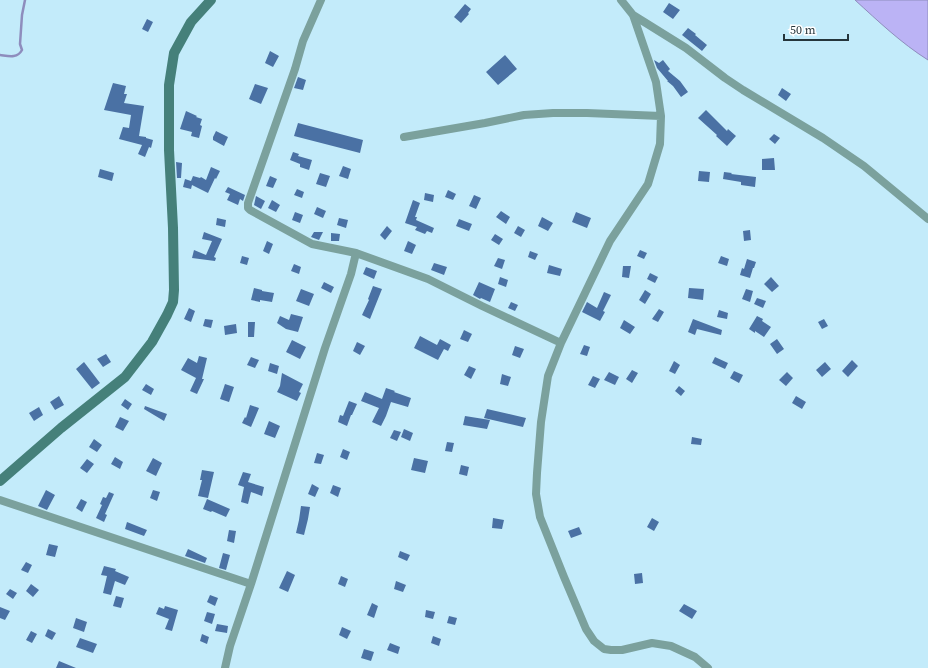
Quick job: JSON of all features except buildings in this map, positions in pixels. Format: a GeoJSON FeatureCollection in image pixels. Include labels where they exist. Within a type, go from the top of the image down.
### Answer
{"type":"FeatureCollection","features":[{"type":"Feature","properties":{"kind":"main road"},"geometry":{"type":"LineString","coordinates":[[0,480],[61,428],[125,377],[152,342],[173,302],[173,228],[169,150],[169,85],[174,53],[191,22],[210,0]]}},
{"type":"Feature","properties":{"kind":"street"},"geometry":{"type":"LineString","coordinates":[[321,0],[304,41],[248,203],[248,208],[253,213],[312,244],[356,253],[428,279],[561,343]]}},
{"type":"Feature","properties":{"kind":"street"},"geometry":{"type":"LineString","coordinates":[[621,0],[633,15],[686,48],[725,78],[824,138],[864,166],[928,219]]}},
{"type":"Feature","properties":{"kind":"street"},"geometry":{"type":"LineString","coordinates":[[633,15],[656,82],[661,116],[660,144],[648,184],[610,241],[561,343],[548,376],[541,422],[536,494],[540,517],[586,629],[594,641],[604,649],[622,650],[652,643],[671,646],[695,657],[708,668]]}},
{"type":"Feature","properties":{"kind":"street"},"geometry":{"type":"LineString","coordinates":[[404,137],[485,123],[524,114],[587,113],[661,116]]}},
{"type":"Feature","properties":{"kind":"street"},"geometry":{"type":"LineString","coordinates":[[225,668],[230,646],[325,348],[351,274],[356,253]]}},
{"type":"Feature","properties":{"kind":"street"},"geometry":{"type":"LineString","coordinates":[[0,500],[251,584]]}},
{"type":"Feature","properties":{"kind":"shaded area"},"geometry":{"type":"Polygon","coordinates":[[[855,0],[928,0],[928,60],[899,39],[855,0]]]}},
{"type":"Feature","properties":{"kind":"waterway"},"geometry":{"type":"LineString","coordinates":[[0,55],[15,56],[22,50],[20,44],[22,15],[25,0]]}}]}
